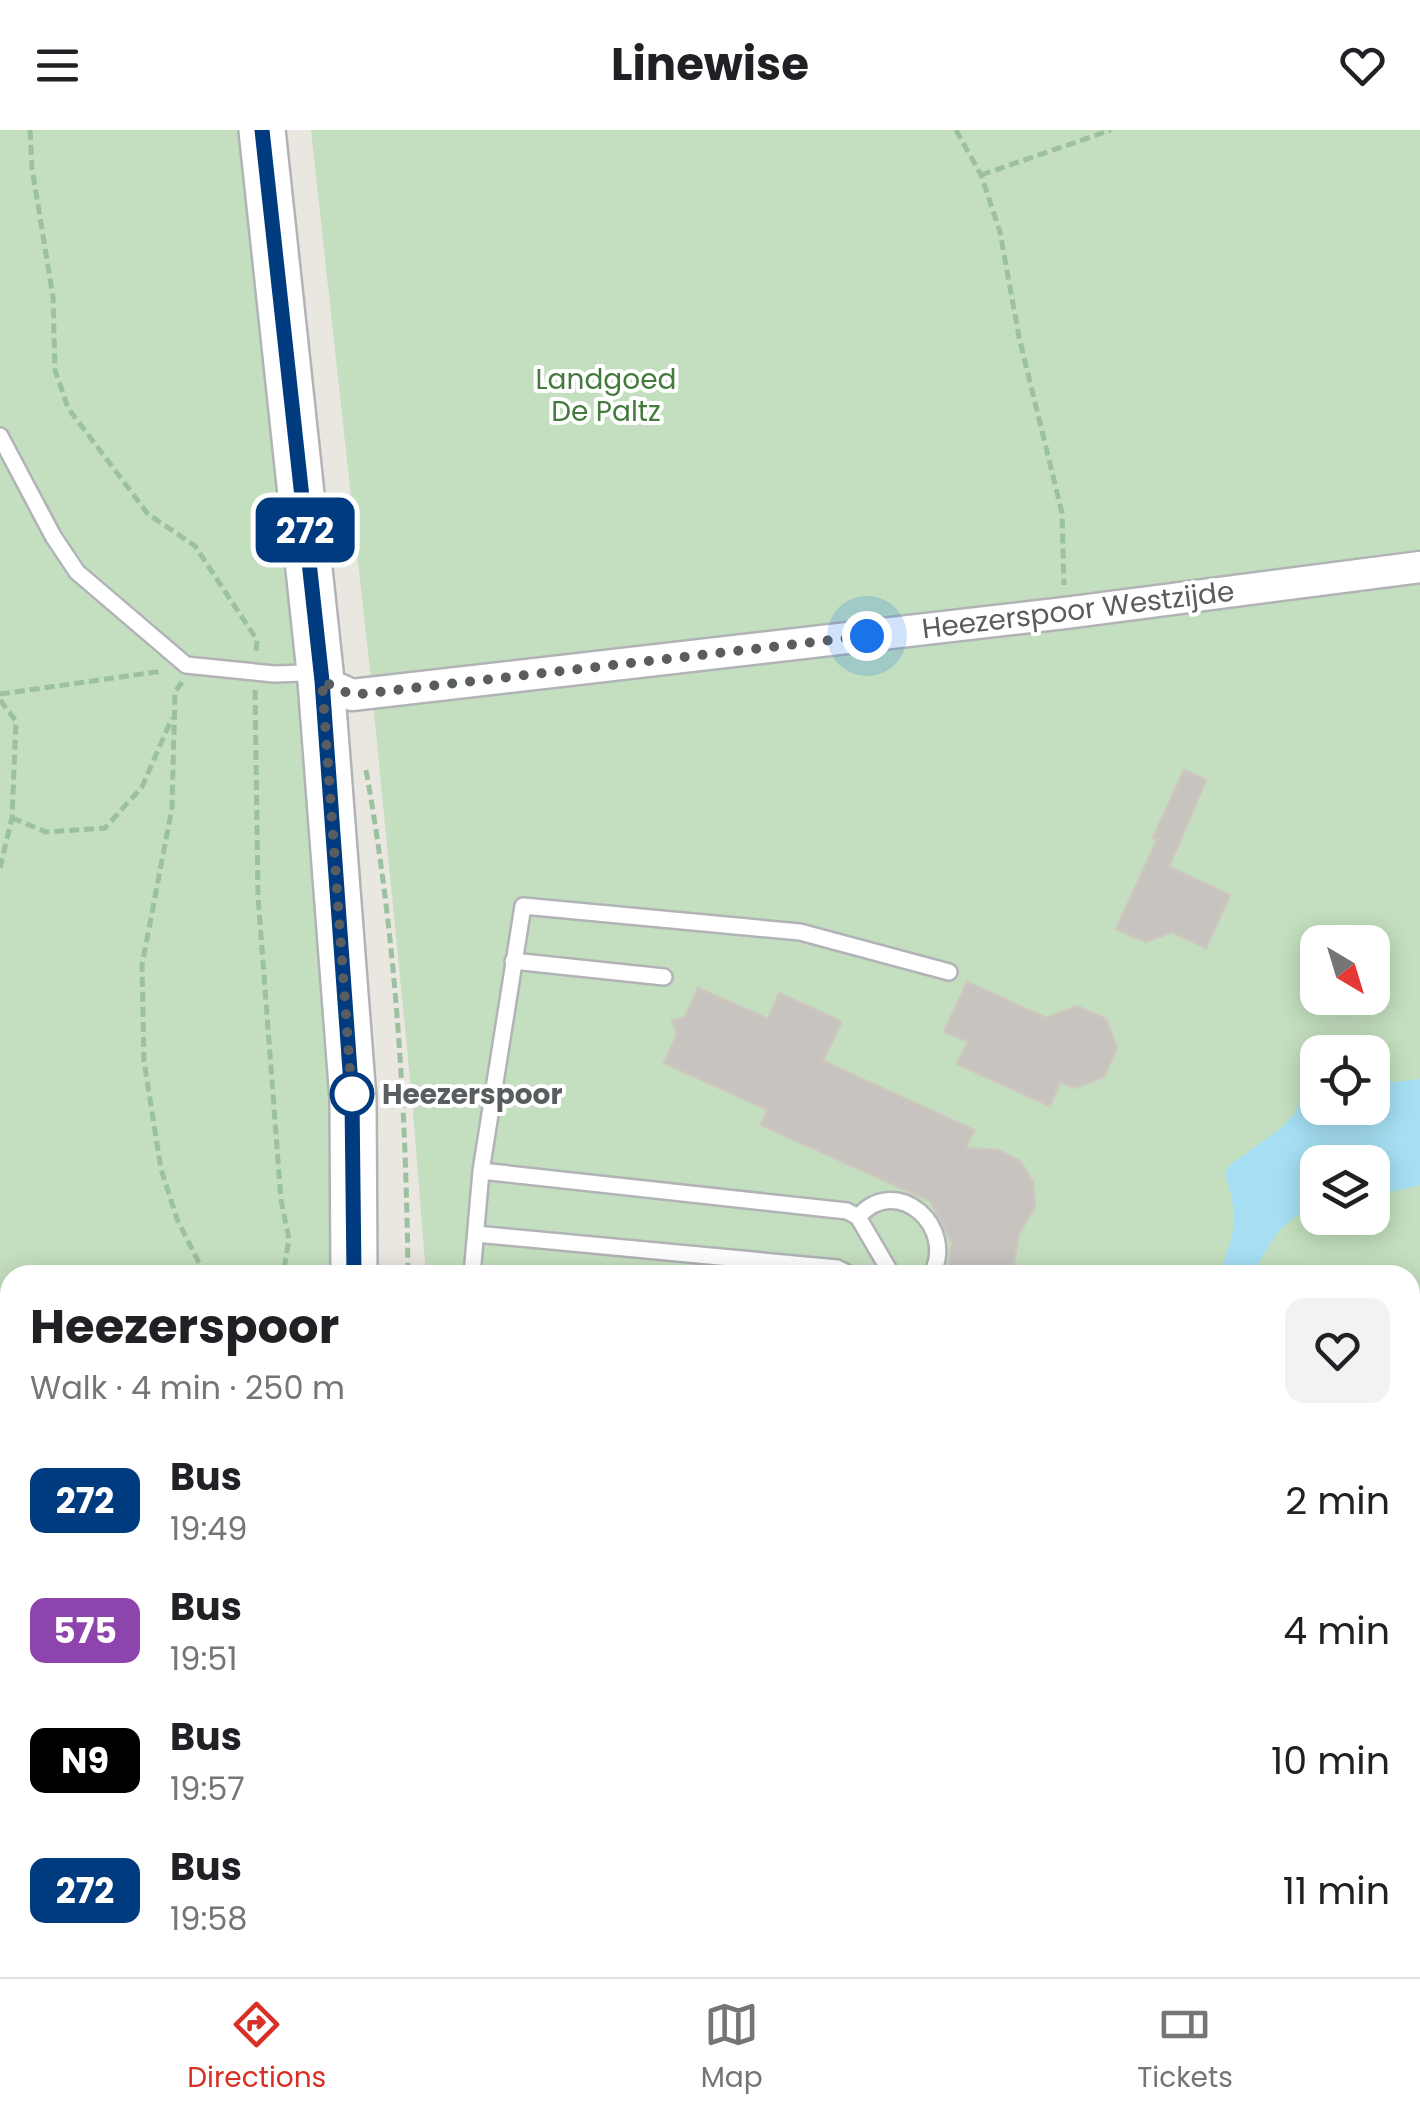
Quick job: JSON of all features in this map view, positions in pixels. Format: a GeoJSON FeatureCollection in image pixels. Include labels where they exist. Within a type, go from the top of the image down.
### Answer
{"type":"FeatureCollection","features":[{"type":"Feature","properties":{"kind":"main road"},"geometry":{"type":"LineString","coordinates":[[262,130],[322,681],[352,1099],[354,1265]]}},
{"type":"Feature","properties":{"kind":"street","name":"Heezerspoor Westzijde"},"geometry":{"type":"LineString","coordinates":[[322,681],[352,695],[1065,613],[1420,567]]}},
{"type":"Feature","properties":{"kind":"lane"},"geometry":{"type":"LineString","coordinates":[[0,436],[53,536],[77,572],[186,666],[304,673],[322,681]]}},
{"type":"Feature","properties":{"kind":"lane"},"geometry":{"type":"LineString","coordinates":[[473,1265],[481,1172],[523,906],[800,932],[949,972]]}},
{"type":"Feature","properties":{"kind":"lane"},"geometry":{"type":"LineString","coordinates":[[513,960],[664,977]]}},
{"type":"Feature","properties":{"kind":"lane"},"geometry":{"type":"LineString","coordinates":[[481,1172],[847,1211],[858,1218],[886,1265]]}},
{"type":"Feature","properties":{"kind":"lane"},"geometry":{"type":"LineString","coordinates":[[858,1218],[869,1204],[891,1199],[903,1201],[923,1215],[936,1234],[940,1250],[935,1265]]}},
{"type":"Feature","properties":{"kind":"lane"},"geometry":{"type":"LineString","coordinates":[[476,1234],[805,1265]]}},
{"type":"Feature","properties":{"kind":"path"},"geometry":{"type":"LineString","coordinates":[[30,130],[32,168],[54,297],[55,370],[68,408],[148,514],[196,546],[257,640],[258,896],[281,1200],[289,1238],[285,1265]]}},
{"type":"Feature","properties":{"kind":"path"},"geometry":{"type":"LineString","coordinates":[[956,130],[981,176],[1000,232],[1019,337],[1062,513],[1065,613]]}},
{"type":"Feature","properties":{"kind":"path"},"geometry":{"type":"LineString","coordinates":[[981,176],[1112,130]]}},
{"type":"Feature","properties":{"kind":"path"},"geometry":{"type":"LineString","coordinates":[[0,868],[12,818],[16,721],[0,697],[186,666]]}},
{"type":"Feature","properties":{"kind":"path"},"geometry":{"type":"LineString","coordinates":[[12,818],[46,832],[105,828],[142,787],[174,714],[172,808],[142,964],[144,1061],[161,1169],[177,1220],[200,1265]]}},
{"type":"Feature","properties":{"kind":"path"},"geometry":{"type":"LineString","coordinates":[[364,764],[389,928],[402,1088],[408,1265]]}},
{"type":"Feature","properties":{"kind":"path"},"geometry":{"type":"LineString","coordinates":[[386,1089],[402,1088]]}},
{"type":"Feature","properties":{"kind":"path"},"geometry":{"type":"LineString","coordinates":[[388,1151],[405,1150]]}},
{"type":"Feature","properties":{"kind":"green space"},"geometry":{"type":"Polygon","coordinates":[[[0,130],[249,130],[345,1066],[339,1265],[0,1265],[0,130]]]}},
{"type":"Feature","properties":{"kind":"green space","name":"Landgoed De Paltz"},"geometry":{"type":"Polygon","coordinates":[[[311,130],[1420,130],[1420,1265],[425,1265],[369,662],[311,130]]]}},
{"type":"Feature","properties":{"kind":"water"},"geometry":{"type":"Polygon","coordinates":[[[1420,1079],[1420,1185],[1390,1192],[1390,1145],[1300,1145],[1300,1215],[1285,1225],[1259,1265],[1223,1265],[1234,1225],[1225,1174],[1230,1165],[1281,1128],[1296,1112],[1300,1096],[1300,1125],[1390,1125],[1390,1081],[1420,1079]]]}},
{"type":"Feature","properties":{"kind":"building"},"geometry":{"type":"Polygon","coordinates":[[[1184,770],[1206,780],[1169,867],[1230,895],[1206,948],[1172,932],[1146,942],[1116,929],[1184,770]]]}},
{"type":"Feature","properties":{"kind":"building"},"geometry":{"type":"Polygon","coordinates":[[[967,982],[1046,1018],[1077,1006],[1106,1019],[1117,1048],[1104,1077],[1075,1088],[1060,1082],[1050,1106],[957,1064],[968,1041],[944,1032],[967,982]]]}},
{"type":"Feature","properties":{"kind":"building"},"geometry":{"type":"Polygon","coordinates":[[[698,988],[768,1019],[779,993],[836,1019],[841,1023],[823,1061],[974,1130],[966,1148],[998,1150],[1020,1161],[1033,1182],[1035,1207],[1019,1233],[1014,1265],[949,1265],[952,1243],[930,1201],[761,1125],[768,1110],[664,1063],[677,1034],[672,1021],[685,1017],[698,988]]]}},
{"type":"Feature","properties":{"kind":"bus line","name":"272"},"geometry":{"type":"LineString","coordinates":[[262,130],[322,681],[352,1099],[354,1265]]}},
{"type":"Feature","properties":{"kind":"place","name":"Heezerspoor"},"geometry":{"type":"Point","coordinates":[352,1094]}},
{"type":"Feature","properties":{"kind":"route"},"geometry":{"type":"LineString","coordinates":[[352,1094],[352,1099],[322,681],[352,695],[867,636]]}}]}
